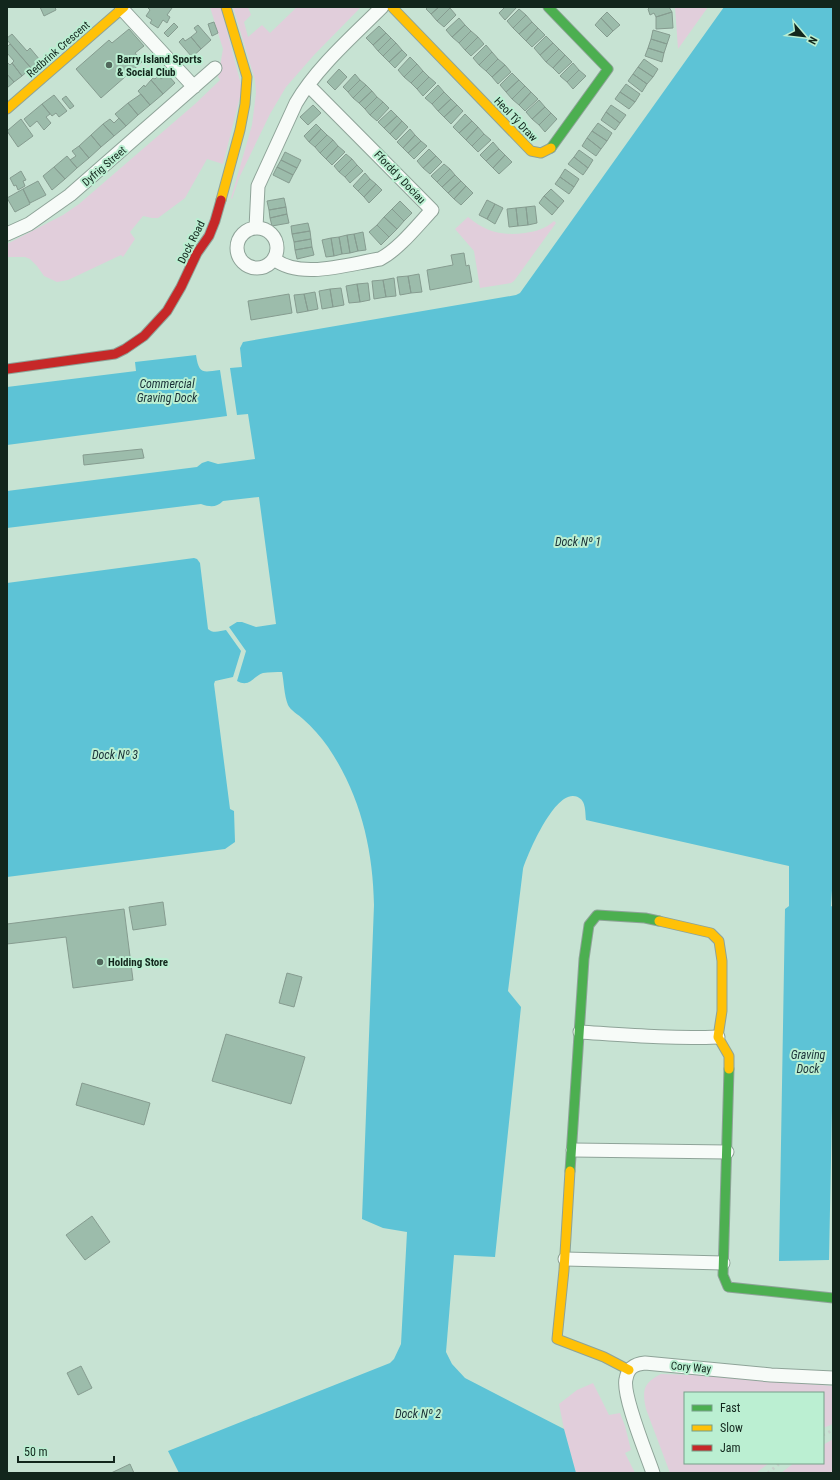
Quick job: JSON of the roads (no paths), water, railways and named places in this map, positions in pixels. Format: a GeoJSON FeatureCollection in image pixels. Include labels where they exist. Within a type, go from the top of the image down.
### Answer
{"type":"FeatureCollection","features":[{"type":"Feature","properties":{"kind":"street","name":"Dock Road"},"geometry":{"type":"LineString","coordinates":[[7,369],[115,354],[125,350],[147,334],[159,321],[179,292],[196,254],[210,234],[242,124],[247,77],[226,7]]}},
{"type":"Feature","properties":{"kind":"street"},"geometry":{"type":"LineString","coordinates":[[256,228],[258,186],[296,103],[308,85],[382,7]]}},
{"type":"Feature","properties":{"kind":"street","name":"Heol Tŷ Draw"},"geometry":{"type":"LineString","coordinates":[[392,7],[531,151],[543,153],[550,149],[608,69],[548,7]]}},
{"type":"Feature","properties":{"kind":"street"},"geometry":{"type":"LineString","coordinates":[[123,8],[194,87]]}},
{"type":"Feature","properties":{"kind":"street","name":"Redbrink Crescent"},"geometry":{"type":"LineString","coordinates":[[7,109],[123,8]]}},
{"type":"Feature","properties":{"kind":"street","name":"Dyfrig Street"},"geometry":{"type":"LineString","coordinates":[[7,234],[29,224],[70,195],[215,68]]}},
{"type":"Feature","properties":{"kind":"street","name":"Ffordd y Dociau"},"geometry":{"type":"LineString","coordinates":[[274,259],[280,264],[291,268],[308,270],[380,259],[396,248],[432,210],[308,85]]}},
{"type":"Feature","properties":{"kind":"street"},"geometry":{"type":"LineString","coordinates":[[262,228],[272,235],[277,247],[274,259],[263,267],[256,268],[244,264],[239,259],[237,252],[237,245],[243,233],[249,229],[262,228]]}},
{"type":"Feature","properties":{"kind":"street"},"geometry":{"type":"LineString","coordinates":[[654,1473],[638,1431],[626,1389],[626,1380],[629,1370],[604,1357],[557,1339],[565,1259],[573,1150],[585,952],[590,925],[597,915],[645,918],[684,926],[711,933],[719,941],[722,961],[722,1011],[718,1037],[729,1056],[723,1275],[728,1287],[833,1298]]}},
{"type":"Feature","properties":{"kind":"street"},"geometry":{"type":"LineString","coordinates":[[580,1032],[642,1037],[718,1037]]}},
{"type":"Feature","properties":{"kind":"street"},"geometry":{"type":"LineString","coordinates":[[573,1150],[726,1152]]}},
{"type":"Feature","properties":{"kind":"street"},"geometry":{"type":"LineString","coordinates":[[565,1259],[723,1263]]}},
{"type":"Feature","properties":{"kind":"street","name":"Cory Way"},"geometry":{"type":"LineString","coordinates":[[629,1370],[636,1364],[645,1363],[771,1375],[833,1378]]}},
{"type":"Feature","properties":{"kind":"water","name":"Dock Nº 1"},"geometry":{"type":"Polygon","coordinates":[[[724,7],[833,7],[833,875],[831,906],[833,907],[833,1057],[829,1260],[779,1261],[785,909],[789,906],[789,866],[586,820],[583,801],[573,796],[565,798],[557,805],[542,826],[523,869],[508,991],[521,1007],[495,1257],[454,1255],[446,1352],[452,1364],[465,1378],[564,1429],[576,1473],[179,1473],[168,1451],[390,1363],[394,1359],[401,1344],[407,1232],[383,1228],[362,1219],[374,905],[371,863],[363,822],[349,784],[328,747],[310,725],[289,707],[282,672],[263,673],[245,683],[237,681],[246,651],[229,627],[237,622],[242,622],[256,627],[276,624],[259,497],[223,501],[218,505],[213,506],[201,504],[7,528],[7,491],[197,467],[208,461],[218,464],[255,459],[248,414],[237,415],[230,368],[242,367],[240,348],[243,342],[516,295],[520,293],[724,7]]]}},
{"type":"Feature","properties":{"kind":"water","name":"Commercial Graving Dock"},"geometry":{"type":"Polygon","coordinates":[[[196,355],[200,369],[203,371],[220,370],[227,416],[7,445],[7,387],[136,371],[135,362],[196,355]]]}},
{"type":"Feature","properties":{"kind":"water","name":"Dock Nº 3"},"geometry":{"type":"Polygon","coordinates":[[[194,558],[200,563],[208,629],[214,632],[226,630],[241,651],[233,677],[215,681],[214,684],[230,809],[234,811],[235,842],[225,849],[7,877],[7,583],[194,558]]]}},
{"type":"Feature","properties":{"kind":"railway"},"geometry":{"type":"LineString","coordinates":[[824,1434],[833,1430]]}},
{"type":"Feature","properties":{"kind":"railway"},"geometry":{"type":"LineString","coordinates":[[768,1473],[779,1464]]}},
{"type":"Feature","properties":{"kind":"place","name":"Barry Island Sports & Social Club"},"geometry":{"type":"Point","coordinates":[109,65]}},
{"type":"Feature","properties":{"kind":"place","name":"Holding Store"},"geometry":{"type":"Point","coordinates":[100,962]}},
{"type":"Feature","properties":{"kind":"water label","name":"Graving Dock"},"geometry":{"type":"Point","coordinates":[808,1062]}},
{"type":"Feature","properties":{"kind":"water label","name":"Dock Nº 2"},"geometry":{"type":"Point","coordinates":[418,1414]}}]}
